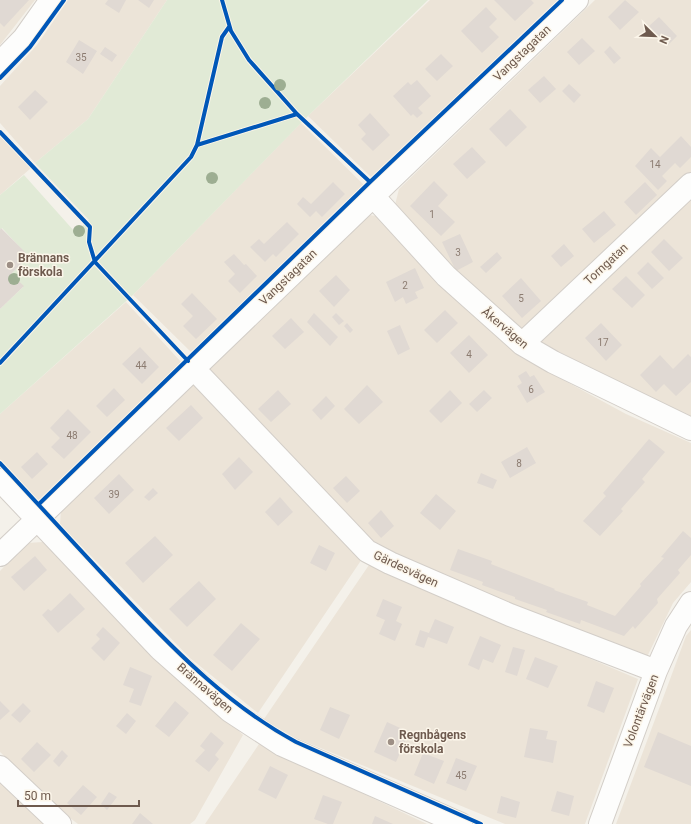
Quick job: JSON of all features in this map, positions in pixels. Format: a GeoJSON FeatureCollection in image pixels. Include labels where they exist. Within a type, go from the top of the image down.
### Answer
{"type":"FeatureCollection","features":[{"type":"Feature","properties":{"kind":"street"},"geometry":{"type":"LineString","coordinates":[[0,63],[24,38],[51,0]]}},
{"type":"Feature","properties":{"kind":"street","name":"Vangstagatan"},"geometry":{"type":"LineString","coordinates":[[0,555],[36,518],[194,369],[372,195],[577,0]]}},
{"type":"Feature","properties":{"kind":"street","name":"Torngatan"},"geometry":{"type":"LineString","coordinates":[[522,344],[691,184]]}},
{"type":"Feature","properties":{"kind":"street","name":"Åkervägen"},"geometry":{"type":"LineString","coordinates":[[372,195],[446,276],[522,344],[553,362],[691,429]]}},
{"type":"Feature","properties":{"kind":"street","name":"Gärdesvägen"},"geometry":{"type":"LineString","coordinates":[[194,369],[367,551],[390,563],[510,615],[656,671]]}},
{"type":"Feature","properties":{"kind":"street","name":"Brännavägen"},"geometry":{"type":"LineString","coordinates":[[0,480],[160,649],[230,711],[282,745],[461,824]]}},
{"type":"Feature","properties":{"kind":"street","name":"Volontärvägen"},"geometry":{"type":"LineString","coordinates":[[600,824],[656,671],[676,626],[691,603]]}},
{"type":"Feature","properties":{"kind":"street"},"geometry":{"type":"LineString","coordinates":[[0,767],[60,824]]}},
{"type":"Feature","properties":{"kind":"shaded area"},"geometry":{"type":"Polygon","coordinates":[[[0,0],[35,0],[0,45],[0,0]]]}},
{"type":"Feature","properties":{"kind":"shaded area"},"geometry":{"type":"Polygon","coordinates":[[[68,0],[167,0],[88,119],[35,163],[0,123],[0,86],[37,45],[68,0]]]}},
{"type":"Feature","properties":{"kind":"shaded area"},"geometry":{"type":"Polygon","coordinates":[[[430,0],[558,0],[372,178],[308,116],[430,0]]]}},
{"type":"Feature","properties":{"kind":"shaded area"},"geometry":{"type":"Polygon","coordinates":[[[595,0],[691,0],[691,173],[527,329],[513,326],[450,265],[395,205],[399,189],[595,0]]]}},
{"type":"Feature","properties":{"kind":"shaded area"},"geometry":{"type":"Polygon","coordinates":[[[301,123],[365,186],[191,352],[133,295],[301,123]]]}},
{"type":"Feature","properties":{"kind":"shaded area"},"geometry":{"type":"Polygon","coordinates":[[[0,136],[31,168],[0,195],[0,136]]]}},
{"type":"Feature","properties":{"kind":"shaded area"},"geometry":{"type":"Polygon","coordinates":[[[691,196],[691,417],[537,341],[691,196]]]}},
{"type":"Feature","properties":{"kind":"shaded area"},"geometry":{"type":"Polygon","coordinates":[[[369,215],[383,217],[519,356],[626,414],[691,443],[691,582],[673,603],[646,659],[387,557],[209,370],[369,215]]]}},
{"type":"Feature","properties":{"kind":"shaded area"},"geometry":{"type":"Polygon","coordinates":[[[126,302],[182,363],[38,501],[0,461],[0,414],[126,302]]]}},
{"type":"Feature","properties":{"kind":"shaded area"},"geometry":{"type":"Polygon","coordinates":[[[195,382],[362,559],[258,713],[190,658],[60,524],[61,510],[195,382]]]}},
{"type":"Feature","properties":{"kind":"shaded area"},"geometry":{"type":"Polygon","coordinates":[[[43,542],[243,735],[195,820],[190,824],[78,824],[62,812],[0,752],[0,571],[27,543],[43,542]]]}},
{"type":"Feature","properties":{"kind":"shaded area"},"geometry":{"type":"Polygon","coordinates":[[[369,565],[638,679],[585,824],[505,824],[289,735],[264,719],[369,565]]]}},
{"type":"Feature","properties":{"kind":"shaded area"},"geometry":{"type":"Polygon","coordinates":[[[691,630],[691,824],[616,824],[686,636],[691,630]]]}},
{"type":"Feature","properties":{"kind":"shaded area"},"geometry":{"type":"Polygon","coordinates":[[[259,744],[427,824],[205,824],[259,744]]]}},
{"type":"Feature","properties":{"kind":"shaded area"},"geometry":{"type":"Polygon","coordinates":[[[0,782],[45,824],[0,824],[0,782]]]}},
{"type":"Feature","properties":{"kind":"green space"},"geometry":{"type":"Polygon","coordinates":[[[167,0],[428,0],[308,116],[133,295],[0,414],[0,309],[23,287],[11,274],[28,256],[2,228],[0,230],[0,195],[24,175],[75,232],[89,220],[35,163],[88,119],[167,0]]]}},
{"type":"Feature","properties":{"kind":"building"},"geometry":{"type":"Polygon","coordinates":[[[0,0],[29,0],[4,27],[0,23],[0,0]]]}},
{"type":"Feature","properties":{"kind":"building"},"geometry":{"type":"Polygon","coordinates":[[[108,0],[126,0],[119,13],[105,4],[108,0]]]}},
{"type":"Feature","properties":{"kind":"building"},"geometry":{"type":"Polygon","coordinates":[[[138,0],[154,0],[149,8],[138,0]]]}},
{"type":"Feature","properties":{"kind":"building"},"geometry":{"type":"Polygon","coordinates":[[[494,0],[531,0],[534,3],[515,21],[494,0]]]}},
{"type":"Feature","properties":{"kind":"building"},"geometry":{"type":"Polygon","coordinates":[[[625,0],[639,12],[620,30],[608,17],[625,0]]]}},
{"type":"Feature","properties":{"kind":"building"},"geometry":{"type":"Polygon","coordinates":[[[486,7],[497,19],[489,27],[499,37],[482,53],[461,31],[486,7]]]}},
{"type":"Feature","properties":{"kind":"building"},"geometry":{"type":"Polygon","coordinates":[[[659,17],[677,36],[667,46],[649,26],[659,17]]]}},
{"type":"Feature","properties":{"kind":"building"},"geometry":{"type":"Polygon","coordinates":[[[582,38],[595,51],[579,65],[567,52],[582,38]]]}},
{"type":"Feature","properties":{"kind":"building"},"geometry":{"type":"Polygon","coordinates":[[[79,40],[97,51],[83,74],[66,62],[79,40]]]}},
{"type":"Feature","properties":{"kind":"building"},"geometry":{"type":"Polygon","coordinates":[[[610,46],[621,58],[614,64],[604,52],[610,46]]]}},
{"type":"Feature","properties":{"kind":"building"},"geometry":{"type":"Polygon","coordinates":[[[105,47],[117,55],[112,62],[100,54],[105,47]]]}},
{"type":"Feature","properties":{"kind":"building"},"geometry":{"type":"Polygon","coordinates":[[[441,54],[453,66],[437,81],[425,69],[441,54]]]}},
{"type":"Feature","properties":{"kind":"building"},"geometry":{"type":"Polygon","coordinates":[[[544,76],[556,89],[540,103],[528,90],[544,76]]]}},
{"type":"Feature","properties":{"kind":"building"},"geometry":{"type":"Polygon","coordinates":[[[417,80],[431,96],[418,108],[423,113],[417,118],[413,114],[411,116],[393,96],[408,82],[411,85],[417,80]]]}},
{"type":"Feature","properties":{"kind":"building"},"geometry":{"type":"Polygon","coordinates":[[[569,84],[581,95],[574,103],[562,91],[569,84]]]}},
{"type":"Feature","properties":{"kind":"building"},"geometry":{"type":"Polygon","coordinates":[[[35,90],[48,102],[30,120],[18,107],[35,90]]]}},
{"type":"Feature","properties":{"kind":"building"},"geometry":{"type":"Polygon","coordinates":[[[510,109],[527,127],[506,147],[489,129],[510,109]]]}},
{"type":"Feature","properties":{"kind":"building"},"geometry":{"type":"Polygon","coordinates":[[[370,113],[390,135],[373,151],[361,139],[366,134],[358,125],[370,113]]]}},
{"type":"Feature","properties":{"kind":"building"},"geometry":{"type":"Polygon","coordinates":[[[681,136],[691,147],[691,157],[680,168],[675,163],[662,176],[667,181],[658,190],[635,166],[651,148],[660,157],[681,136]]]}},
{"type":"Feature","properties":{"kind":"building"},"geometry":{"type":"Polygon","coordinates":[[[472,147],[486,162],[467,179],[453,164],[472,147]]]}},
{"type":"Feature","properties":{"kind":"building"},"geometry":{"type":"Polygon","coordinates":[[[434,181],[448,195],[438,206],[455,222],[441,236],[410,206],[434,181]]]}},
{"type":"Feature","properties":{"kind":"building"},"geometry":{"type":"Polygon","coordinates":[[[333,182],[345,194],[322,217],[316,211],[310,217],[297,204],[303,197],[311,204],[333,182]]]}},
{"type":"Feature","properties":{"kind":"building"},"geometry":{"type":"Polygon","coordinates":[[[645,182],[657,195],[636,215],[624,202],[645,182]]]}},
{"type":"Feature","properties":{"kind":"building"},"geometry":{"type":"Polygon","coordinates":[[[604,211],[616,225],[594,243],[582,229],[604,211]]]}},
{"type":"Feature","properties":{"kind":"building"},"geometry":{"type":"Polygon","coordinates":[[[287,222],[299,234],[276,257],[273,254],[265,262],[250,247],[259,239],[264,244],[287,222]]]}},
{"type":"Feature","properties":{"kind":"building","name":"Brännans förskola"},"geometry":{"type":"Polygon","coordinates":[[[1,228],[29,256],[11,274],[24,286],[0,309],[0,230],[1,228]]]}},
{"type":"Feature","properties":{"kind":"building"},"geometry":{"type":"Polygon","coordinates":[[[460,234],[473,262],[456,271],[442,242],[460,234]]]}},
{"type":"Feature","properties":{"kind":"building"},"geometry":{"type":"Polygon","coordinates":[[[664,239],[683,258],[669,271],[651,252],[664,239]]]}},
{"type":"Feature","properties":{"kind":"building"},"geometry":{"type":"Polygon","coordinates":[[[564,244],[574,256],[561,267],[551,256],[564,244]]]}},
{"type":"Feature","properties":{"kind":"building"},"geometry":{"type":"Polygon","coordinates":[[[497,252],[502,258],[486,273],[480,267],[497,252]]]}},
{"type":"Feature","properties":{"kind":"building"},"geometry":{"type":"Polygon","coordinates":[[[234,254],[257,276],[240,293],[228,281],[235,274],[224,262],[234,254]]]}},
{"type":"Feature","properties":{"kind":"building"},"geometry":{"type":"Polygon","coordinates":[[[648,262],[664,278],[652,289],[637,273],[648,262]]]}},
{"type":"Feature","properties":{"kind":"building"},"geometry":{"type":"Polygon","coordinates":[[[415,268],[424,288],[415,292],[418,298],[406,304],[403,297],[395,302],[386,282],[415,268]]]}},
{"type":"Feature","properties":{"kind":"building"},"geometry":{"type":"Polygon","coordinates":[[[336,275],[350,290],[334,307],[319,291],[336,275]]]}},
{"type":"Feature","properties":{"kind":"building"},"geometry":{"type":"Polygon","coordinates":[[[626,276],[645,295],[632,308],[612,289],[626,276]]]}},
{"type":"Feature","properties":{"kind":"building"},"geometry":{"type":"Polygon","coordinates":[[[521,278],[541,301],[522,318],[502,296],[521,278]]]}},
{"type":"Feature","properties":{"kind":"building"},"geometry":{"type":"Polygon","coordinates":[[[192,293],[217,319],[196,339],[183,326],[193,316],[181,304],[192,293]]]}},
{"type":"Feature","properties":{"kind":"building"},"geometry":{"type":"Polygon","coordinates":[[[445,310],[458,323],[437,343],[424,330],[445,310]]]}},
{"type":"Feature","properties":{"kind":"building"},"geometry":{"type":"Polygon","coordinates":[[[314,313],[338,337],[330,346],[307,322],[314,313]]]}},
{"type":"Feature","properties":{"kind":"building"},"geometry":{"type":"Polygon","coordinates":[[[336,313],[344,321],[339,325],[332,317],[336,313]]]}},
{"type":"Feature","properties":{"kind":"building"},"geometry":{"type":"Polygon","coordinates":[[[291,318],[304,332],[285,349],[272,336],[291,318]]]}},
{"type":"Feature","properties":{"kind":"building"},"geometry":{"type":"Polygon","coordinates":[[[347,323],[353,330],[350,333],[344,326],[347,323]]]}},
{"type":"Feature","properties":{"kind":"building"},"geometry":{"type":"Polygon","coordinates":[[[601,323],[622,345],[606,361],[585,338],[601,323]]]}},
{"type":"Feature","properties":{"kind":"building"},"geometry":{"type":"Polygon","coordinates":[[[400,325],[410,349],[398,355],[387,331],[400,325]]]}},
{"type":"Feature","properties":{"kind":"building"},"geometry":{"type":"Polygon","coordinates":[[[469,335],[488,355],[469,373],[450,353],[469,335]]]}},
{"type":"Feature","properties":{"kind":"building"},"geometry":{"type":"Polygon","coordinates":[[[140,347],[159,367],[142,384],[122,364],[140,347]]]}},
{"type":"Feature","properties":{"kind":"building"},"geometry":{"type":"Polygon","coordinates":[[[688,354],[691,357],[691,382],[676,396],[664,384],[656,392],[640,375],[660,355],[673,369],[688,354]]]}},
{"type":"Feature","properties":{"kind":"building"},"geometry":{"type":"Polygon","coordinates":[[[526,371],[530,377],[534,375],[545,392],[527,403],[517,386],[522,383],[518,376],[526,371]]]}},
{"type":"Feature","properties":{"kind":"building"},"geometry":{"type":"Polygon","coordinates":[[[367,385],[383,402],[359,424],[344,409],[367,385]]]}},
{"type":"Feature","properties":{"kind":"building"},"geometry":{"type":"Polygon","coordinates":[[[114,388],[125,400],[107,417],[96,406],[114,388]]]}},
{"type":"Feature","properties":{"kind":"building"},"geometry":{"type":"Polygon","coordinates":[[[278,390],[291,404],[271,422],[258,409],[278,390]]]}},
{"type":"Feature","properties":{"kind":"building"},"geometry":{"type":"Polygon","coordinates":[[[450,390],[462,403],[441,423],[429,411],[450,390]]]}},
{"type":"Feature","properties":{"kind":"building"},"geometry":{"type":"Polygon","coordinates":[[[484,390],[492,398],[477,412],[469,404],[484,390]]]}},
{"type":"Feature","properties":{"kind":"building"},"geometry":{"type":"Polygon","coordinates":[[[326,396],[335,406],[321,420],[312,410],[326,396]]]}},
{"type":"Feature","properties":{"kind":"building"},"geometry":{"type":"Polygon","coordinates":[[[191,405],[203,418],[179,441],[166,428],[191,405]]]}},
{"type":"Feature","properties":{"kind":"building"},"geometry":{"type":"Polygon","coordinates":[[[68,409],[91,432],[64,459],[51,447],[60,438],[50,428],[68,409]]]}},
{"type":"Feature","properties":{"kind":"building"},"geometry":{"type":"Polygon","coordinates":[[[649,439],[665,452],[642,479],[645,482],[621,509],[623,511],[600,536],[583,521],[606,496],[603,493],[649,439]]]}},
{"type":"Feature","properties":{"kind":"building"},"geometry":{"type":"Polygon","coordinates":[[[527,447],[536,463],[510,478],[501,462],[527,447]]]}},
{"type":"Feature","properties":{"kind":"building"},"geometry":{"type":"Polygon","coordinates":[[[37,452],[48,464],[32,479],[21,467],[37,452]]]}},
{"type":"Feature","properties":{"kind":"building"},"geometry":{"type":"Polygon","coordinates":[[[239,457],[253,472],[235,490],[222,474],[239,457]]]}},
{"type":"Feature","properties":{"kind":"building"},"geometry":{"type":"Polygon","coordinates":[[[481,473],[497,480],[493,489],[477,483],[481,473]]]}},
{"type":"Feature","properties":{"kind":"building"},"geometry":{"type":"Polygon","coordinates":[[[119,474],[134,490],[109,514],[94,498],[119,474]]]}},
{"type":"Feature","properties":{"kind":"building"},"geometry":{"type":"Polygon","coordinates":[[[346,476],[360,491],[347,503],[333,488],[346,476]]]}},
{"type":"Feature","properties":{"kind":"building"},"geometry":{"type":"Polygon","coordinates":[[[153,488],[158,493],[149,501],[144,497],[153,488]]]}},
{"type":"Feature","properties":{"kind":"building"},"geometry":{"type":"Polygon","coordinates":[[[436,494],[456,511],[440,530],[420,513],[436,494]]]}},
{"type":"Feature","properties":{"kind":"building"},"geometry":{"type":"Polygon","coordinates":[[[280,497],[293,512],[278,526],[265,512],[280,497]]]}},
{"type":"Feature","properties":{"kind":"building"},"geometry":{"type":"Polygon","coordinates":[[[381,510],[394,526],[381,538],[368,523],[381,510]]]}},
{"type":"Feature","properties":{"kind":"building"},"geometry":{"type":"Polygon","coordinates":[[[683,531],[691,538],[691,555],[678,570],[680,573],[657,599],[658,603],[635,629],[633,626],[624,636],[581,620],[580,624],[546,612],[547,610],[515,599],[515,597],[482,585],[483,582],[450,570],[458,549],[492,561],[491,564],[555,589],[554,590],[588,602],[587,605],[615,616],[641,586],[640,584],[664,558],[661,557],[683,531]]]}},
{"type":"Feature","properties":{"kind":"building"},"geometry":{"type":"Polygon","coordinates":[[[155,536],[173,555],[143,583],[125,563],[155,536]]]}},
{"type":"Feature","properties":{"kind":"building"},"geometry":{"type":"Polygon","coordinates":[[[319,545],[335,553],[326,571],[310,563],[319,545]]]}},
{"type":"Feature","properties":{"kind":"building"},"geometry":{"type":"Polygon","coordinates":[[[35,556],[47,570],[24,591],[11,577],[35,556]]]}},
{"type":"Feature","properties":{"kind":"building"},"geometry":{"type":"Polygon","coordinates":[[[199,581],[216,599],[187,627],[169,609],[199,581]]]}},
{"type":"Feature","properties":{"kind":"building"},"geometry":{"type":"Polygon","coordinates":[[[70,593],[85,609],[58,633],[42,615],[48,609],[51,611],[70,593]]]}},
{"type":"Feature","properties":{"kind":"building"},"geometry":{"type":"Polygon","coordinates":[[[383,599],[402,607],[396,621],[402,624],[395,641],[379,634],[385,620],[376,616],[383,599]]]}},
{"type":"Feature","properties":{"kind":"building"},"geometry":{"type":"Polygon","coordinates":[[[435,619],[454,627],[447,644],[428,637],[424,648],[415,645],[420,630],[429,633],[435,619]]]}},
{"type":"Feature","properties":{"kind":"building"},"geometry":{"type":"Polygon","coordinates":[[[241,623],[260,639],[232,671],[213,655],[241,623]]]}},
{"type":"Feature","properties":{"kind":"building"},"geometry":{"type":"Polygon","coordinates":[[[103,627],[120,643],[104,661],[91,648],[100,639],[96,635],[103,627]]]}},
{"type":"Feature","properties":{"kind":"building"},"geometry":{"type":"Polygon","coordinates":[[[480,636],[501,645],[493,663],[483,659],[479,670],[468,665],[480,636]]]}},
{"type":"Feature","properties":{"kind":"building"},"geometry":{"type":"Polygon","coordinates":[[[513,647],[525,650],[517,676],[505,672],[513,647]]]}},
{"type":"Feature","properties":{"kind":"building"},"geometry":{"type":"Polygon","coordinates":[[[535,657],[558,666],[548,688],[526,679],[535,657]]]}},
{"type":"Feature","properties":{"kind":"building"},"geometry":{"type":"Polygon","coordinates":[[[130,667],[152,676],[141,706],[129,702],[134,689],[123,685],[130,667]]]}},
{"type":"Feature","properties":{"kind":"building"},"geometry":{"type":"Polygon","coordinates":[[[596,681],[614,688],[604,713],[587,706],[596,681]]]}},
{"type":"Feature","properties":{"kind":"building"},"geometry":{"type":"Polygon","coordinates":[[[0,701],[10,711],[0,720],[0,701]]]}},
{"type":"Feature","properties":{"kind":"building"},"geometry":{"type":"Polygon","coordinates":[[[175,701],[189,713],[169,737],[155,726],[175,701]]]}},
{"type":"Feature","properties":{"kind":"building"},"geometry":{"type":"Polygon","coordinates":[[[23,703],[31,711],[20,723],[11,715],[23,703]]]}},
{"type":"Feature","properties":{"kind":"building"},"geometry":{"type":"Polygon","coordinates":[[[330,707],[350,715],[339,739],[320,730],[330,707]]]}},
{"type":"Feature","properties":{"kind":"building"},"geometry":{"type":"Polygon","coordinates":[[[127,713],[136,721],[126,734],[116,726],[127,713]]]}},
{"type":"Feature","properties":{"kind":"building","name":"Regnbågens förskola"},"geometry":{"type":"Polygon","coordinates":[[[387,722],[409,732],[396,762],[374,752],[387,722]]]}},
{"type":"Feature","properties":{"kind":"building"},"geometry":{"type":"Polygon","coordinates":[[[530,728],[548,731],[546,739],[557,741],[553,763],[524,757],[530,728]]]}},
{"type":"Feature","properties":{"kind":"building"},"geometry":{"type":"Polygon","coordinates":[[[211,732],[224,743],[215,755],[219,759],[209,772],[195,761],[205,750],[200,746],[211,732]]]}},
{"type":"Feature","properties":{"kind":"building"},"geometry":{"type":"Polygon","coordinates":[[[658,732],[691,746],[691,786],[644,767],[658,732]]]}},
{"type":"Feature","properties":{"kind":"building"},"geometry":{"type":"Polygon","coordinates":[[[37,742],[51,755],[34,772],[21,759],[37,742]]]}},
{"type":"Feature","properties":{"kind":"building"},"geometry":{"type":"Polygon","coordinates":[[[62,750],[68,756],[59,767],[53,761],[62,750]]]}},
{"type":"Feature","properties":{"kind":"building"},"geometry":{"type":"Polygon","coordinates":[[[423,753],[444,761],[434,784],[414,775],[423,753]]]}},
{"type":"Feature","properties":{"kind":"building"},"geometry":{"type":"Polygon","coordinates":[[[456,758],[477,766],[466,791],[446,783],[456,758]]]}},
{"type":"Feature","properties":{"kind":"building"},"geometry":{"type":"Polygon","coordinates":[[[270,766],[288,775],[276,799],[258,790],[270,766]]]}},
{"type":"Feature","properties":{"kind":"building"},"geometry":{"type":"Polygon","coordinates":[[[83,785],[97,797],[81,815],[67,803],[83,785]]]}},
{"type":"Feature","properties":{"kind":"building"},"geometry":{"type":"Polygon","coordinates":[[[557,791],[574,796],[569,816],[551,811],[557,791]]]}},
{"type":"Feature","properties":{"kind":"building"},"geometry":{"type":"Polygon","coordinates":[[[109,792],[117,797],[107,810],[101,804],[109,792]]]}},
{"type":"Feature","properties":{"kind":"building"},"geometry":{"type":"Polygon","coordinates":[[[323,795],[342,802],[333,824],[328,824],[314,819],[323,795]]]}},
{"type":"Feature","properties":{"kind":"building"},"geometry":{"type":"Polygon","coordinates":[[[501,796],[520,802],[516,818],[497,813],[501,796]]]}},
{"type":"Feature","properties":{"kind":"building"},"geometry":{"type":"Polygon","coordinates":[[[140,813],[153,824],[132,824],[140,813]]]}},
{"type":"Feature","properties":{"kind":"building"},"geometry":{"type":"Polygon","coordinates":[[[375,816],[393,824],[372,824],[375,816]]]}},
{"type":"Feature","properties":{"kind":"cycle path"},"geometry":{"type":"LineString","coordinates":[[0,78],[30,47],[64,0]]}},
{"type":"Feature","properties":{"kind":"cycle path"},"geometry":{"type":"LineString","coordinates":[[222,0],[231,31],[249,60],[297,114],[370,182]]}},
{"type":"Feature","properties":{"kind":"cycle path"},"geometry":{"type":"LineString","coordinates":[[39,504],[370,182],[562,0]]}},
{"type":"Feature","properties":{"kind":"cycle path"},"geometry":{"type":"LineString","coordinates":[[0,363],[191,157],[197,145],[222,37],[229,27]]}},
{"type":"Feature","properties":{"kind":"cycle path"},"geometry":{"type":"LineString","coordinates":[[197,145],[297,114]]}},
{"type":"Feature","properties":{"kind":"cycle path"},"geometry":{"type":"LineString","coordinates":[[0,132],[90,227],[89,242],[95,262],[188,361]]}},
{"type":"Feature","properties":{"kind":"cycle path"},"geometry":{"type":"LineString","coordinates":[[0,463],[166,640],[206,678],[249,713],[296,742],[481,824]]}},
{"type":"Feature","properties":{"kind":"place","name":"Brännans förskola"},"geometry":{"type":"Point","coordinates":[10,265]}},
{"type":"Feature","properties":{"kind":"place","name":"Regnbågens förskola"},"geometry":{"type":"Point","coordinates":[391,742]}}]}
